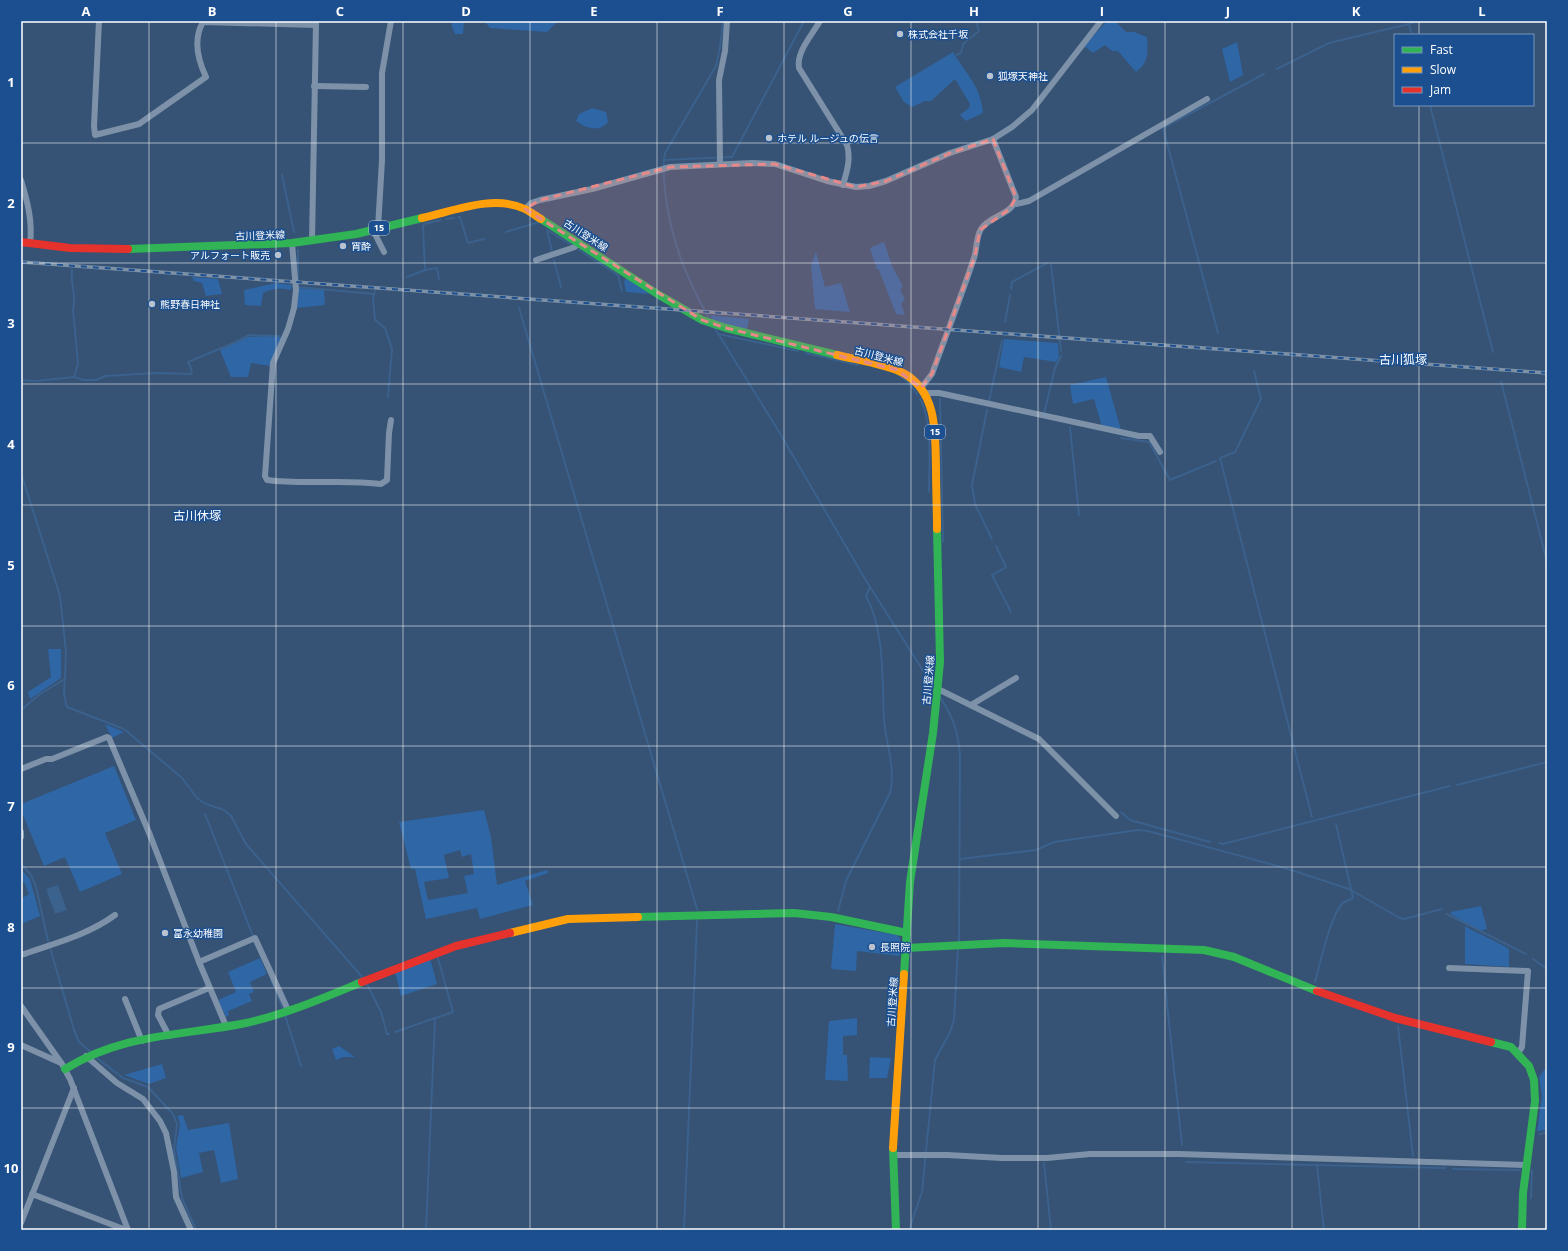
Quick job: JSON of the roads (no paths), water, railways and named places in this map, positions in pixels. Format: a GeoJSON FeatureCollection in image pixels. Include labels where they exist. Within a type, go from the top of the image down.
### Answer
{"type":"FeatureCollection","features":[{"type":"Feature","properties":{"kind":"main road","name":"古川登米線"},"geometry":{"type":"LineString","coordinates":[[25,243],[70,248],[130,249],[292,243],[312,241],[376,229],[487,203],[505,204],[525,209],[579,242],[659,295],[702,320],[724,328],[897,370],[906,374],[924,391],[933,412],[935,424],[940,634],[938,692],[915,845],[895,1091],[893,1154],[896,1230]]}},
{"type":"Feature","properties":{"kind":"main road"},"geometry":{"type":"LineString","coordinates":[[64,1066],[116,1045],[255,1021],[456,946],[568,919],[794,913],[831,917],[907,933]]}},
{"type":"Feature","properties":{"kind":"main road"},"geometry":{"type":"LineString","coordinates":[[906,948],[958,944],[1004,943],[1127,946],[1204,950],[1234,957],[1317,991],[1395,1018],[1511,1047],[1518,1053],[1532,1072],[1535,1082],[1535,1098],[1526,1164],[1522,1230]]}},
{"type":"Feature","properties":{"kind":"street"},"geometry":{"type":"LineString","coordinates":[[99,21],[94,126],[95,135],[139,124],[206,77],[200,65],[198,52],[199,29],[203,22],[316,23],[312,241]]}},
{"type":"Feature","properties":{"kind":"street"},"geometry":{"type":"LineString","coordinates":[[384,252],[376,229],[382,160],[382,73],[391,21]]}},
{"type":"Feature","properties":{"kind":"street"},"geometry":{"type":"LineString","coordinates":[[720,163],[719,80],[725,51],[728,21]]}},
{"type":"Feature","properties":{"kind":"street"},"geometry":{"type":"LineString","coordinates":[[820,21],[800,55],[798,62],[799,68],[847,145],[849,161],[844,185]]}},
{"type":"Feature","properties":{"kind":"street"},"geometry":{"type":"LineString","coordinates":[[525,209],[531,203],[540,200],[592,189],[666,168],[720,163],[775,164],[844,185],[856,187],[870,186],[886,181],[950,153],[993,139],[1012,127],[1032,110],[1101,21]]}},
{"type":"Feature","properties":{"kind":"street"},"geometry":{"type":"LineString","coordinates":[[314,86],[366,87]]}},
{"type":"Feature","properties":{"kind":"street"},"geometry":{"type":"LineString","coordinates":[[1160,452],[1150,436],[1139,436],[1072,423],[939,393],[924,391],[932,374],[975,256],[980,230],[985,224],[1016,204],[1029,202],[1207,99]]}},
{"type":"Feature","properties":{"kind":"street"},"geometry":{"type":"LineString","coordinates":[[993,139],[1016,197],[1016,204]]}},
{"type":"Feature","properties":{"kind":"street"},"geometry":{"type":"LineString","coordinates":[[21,180],[27,199],[31,233],[25,243]]}},
{"type":"Feature","properties":{"kind":"street"},"geometry":{"type":"LineString","coordinates":[[536,260],[575,247],[579,242]]}},
{"type":"Feature","properties":{"kind":"street"},"geometry":{"type":"LineString","coordinates":[[292,243],[296,290],[288,329],[273,363],[265,476],[267,480],[288,483],[346,481],[384,483],[387,480],[391,420]]}},
{"type":"Feature","properties":{"kind":"street"},"geometry":{"type":"LineString","coordinates":[[971,705],[1016,678]]}},
{"type":"Feature","properties":{"kind":"street"},"geometry":{"type":"LineString","coordinates":[[938,692],[971,705],[1039,739],[1116,816]]}},
{"type":"Feature","properties":{"kind":"street"},"geometry":{"type":"LineString","coordinates":[[21,769],[46,759],[52,759],[107,737],[109,738],[150,835],[209,988],[226,1026]]}},
{"type":"Feature","properties":{"kind":"street"},"geometry":{"type":"LineString","coordinates":[[21,832],[21,837]]}},
{"type":"Feature","properties":{"kind":"street"},"geometry":{"type":"LineString","coordinates":[[21,955],[84,932],[115,915]]}},
{"type":"Feature","properties":{"kind":"street"},"geometry":{"type":"LineString","coordinates":[[199,962],[255,938],[285,1011]]}},
{"type":"Feature","properties":{"kind":"street"},"geometry":{"type":"LineString","coordinates":[[1448,968],[1528,971],[1522,1047],[1518,1053]]}},
{"type":"Feature","properties":{"kind":"street"},"geometry":{"type":"LineString","coordinates":[[168,1036],[158,1015],[159,1010],[209,988]]}},
{"type":"Feature","properties":{"kind":"street"},"geometry":{"type":"LineString","coordinates":[[124,999],[142,1041]]}},
{"type":"Feature","properties":{"kind":"street"},"geometry":{"type":"LineString","coordinates":[[21,1006],[64,1066],[74,1088],[127,1230]]}},
{"type":"Feature","properties":{"kind":"street"},"geometry":{"type":"LineString","coordinates":[[21,1045],[64,1066]]}},
{"type":"Feature","properties":{"kind":"street"},"geometry":{"type":"LineString","coordinates":[[87,1056],[117,1083],[143,1100],[160,1121],[166,1133],[174,1172],[176,1197],[191,1230]]}},
{"type":"Feature","properties":{"kind":"street"},"geometry":{"type":"LineString","coordinates":[[21,1223],[74,1088]]}},
{"type":"Feature","properties":{"kind":"street"},"geometry":{"type":"LineString","coordinates":[[893,1154],[1002,1158],[1047,1158],[1090,1154],[1179,1154],[1526,1164]]}},
{"type":"Feature","properties":{"kind":"street"},"geometry":{"type":"LineString","coordinates":[[32,1194],[127,1230]]}},
{"type":"Feature","properties":{"kind":"waterway"},"geometry":{"type":"LineString","coordinates":[[710,320],[694,289],[680,257],[675,241],[667,208],[664,163],[665,153],[716,66],[723,21]]}},
{"type":"Feature","properties":{"kind":"waterway"},"geometry":{"type":"LineString","coordinates":[[663,160],[732,157],[804,21]]}},
{"type":"Feature","properties":{"kind":"waterway"},"geometry":{"type":"LineString","coordinates":[[957,55],[961,53],[963,44],[979,31],[976,21]]}},
{"type":"Feature","properties":{"kind":"waterway"},"geometry":{"type":"LineString","coordinates":[[1412,34],[1409,24],[1418,21]]}},
{"type":"Feature","properties":{"kind":"waterway"},"geometry":{"type":"LineString","coordinates":[[1277,69],[1329,43],[1409,24]]}},
{"type":"Feature","properties":{"kind":"waterway"},"geometry":{"type":"LineString","coordinates":[[1218,333],[1163,128],[1264,74]]}},
{"type":"Feature","properties":{"kind":"waterway"},"geometry":{"type":"LineString","coordinates":[[1430,106],[1493,352]]}},
{"type":"Feature","properties":{"kind":"waterway"},"geometry":{"type":"LineString","coordinates":[[282,175],[294,232]]}},
{"type":"Feature","properties":{"kind":"waterway"},"geometry":{"type":"LineString","coordinates":[[458,217],[460,217],[468,243],[484,239]]}},
{"type":"Feature","properties":{"kind":"waterway"},"geometry":{"type":"LineString","coordinates":[[446,219],[454,218]]}},
{"type":"Feature","properties":{"kind":"waterway"},"geometry":{"type":"LineString","coordinates":[[425,270],[423,227],[424,224],[441,220]]}},
{"type":"Feature","properties":{"kind":"waterway"},"geometry":{"type":"LineString","coordinates":[[506,232],[539,222]]}},
{"type":"Feature","properties":{"kind":"waterway"},"geometry":{"type":"LineString","coordinates":[[552,251],[547,230],[572,245]]}},
{"type":"Feature","properties":{"kind":"waterway"},"geometry":{"type":"LineString","coordinates":[[298,250],[298,281]]}},
{"type":"Feature","properties":{"kind":"waterway"},"geometry":{"type":"LineString","coordinates":[[579,250],[618,275],[622,291]]}},
{"type":"Feature","properties":{"kind":"waterway"},"geometry":{"type":"LineString","coordinates":[[554,260],[561,287]]}},
{"type":"Feature","properties":{"kind":"waterway"},"geometry":{"type":"LineString","coordinates":[[1011,289],[1012,282],[1047,263]]}},
{"type":"Feature","properties":{"kind":"waterway"},"geometry":{"type":"LineString","coordinates":[[1051,264],[1061,351]]}},
{"type":"Feature","properties":{"kind":"waterway"},"geometry":{"type":"LineString","coordinates":[[407,277],[425,270],[437,268],[439,279]]}},
{"type":"Feature","properties":{"kind":"waterway"},"geometry":{"type":"LineString","coordinates":[[72,270],[74,299],[73,309],[78,364],[74,377]]}},
{"type":"Feature","properties":{"kind":"waterway"},"geometry":{"type":"LineString","coordinates":[[298,287],[374,294]]}},
{"type":"Feature","properties":{"kind":"waterway"},"geometry":{"type":"LineString","coordinates":[[375,291],[373,298],[375,320],[385,328],[392,349],[388,397]]}},
{"type":"Feature","properties":{"kind":"waterway"},"geometry":{"type":"LineString","coordinates":[[1005,322],[1010,295]]}},
{"type":"Feature","properties":{"kind":"waterway"},"geometry":{"type":"LineString","coordinates":[[519,308],[697,909]]}},
{"type":"Feature","properties":{"kind":"waterway"},"geometry":{"type":"LineString","coordinates":[[714,327],[778,430],[865,579],[934,688]]}},
{"type":"Feature","properties":{"kind":"waterway"},"geometry":{"type":"LineString","coordinates":[[718,334],[798,351]]}},
{"type":"Feature","properties":{"kind":"waterway"},"geometry":{"type":"LineString","coordinates":[[21,380],[36,381],[74,377],[83,380],[96,380],[105,376],[156,373],[191,374],[192,371],[188,362],[249,335],[279,336]]}},
{"type":"Feature","properties":{"kind":"waterway"},"geometry":{"type":"LineString","coordinates":[[989,401],[1002,341]]}},
{"type":"Feature","properties":{"kind":"waterway"},"geometry":{"type":"LineString","coordinates":[[806,353],[858,365]]}},
{"type":"Feature","properties":{"kind":"waterway"},"geometry":{"type":"LineString","coordinates":[[1044,414],[1055,368],[1061,356]]}},
{"type":"Feature","properties":{"kind":"waterway"},"geometry":{"type":"LineString","coordinates":[[1254,371],[1261,399],[1235,452],[1220,458],[1312,817]]}},
{"type":"Feature","properties":{"kind":"waterway"},"geometry":{"type":"LineString","coordinates":[[900,376],[908,382],[917,394]]}},
{"type":"Feature","properties":{"kind":"waterway"},"geometry":{"type":"LineString","coordinates":[[1501,381],[1547,562]]}},
{"type":"Feature","properties":{"kind":"waterway"},"geometry":{"type":"LineString","coordinates":[[920,399],[924,408],[929,431],[929,492]]}},
{"type":"Feature","properties":{"kind":"waterway"},"geometry":{"type":"LineString","coordinates":[[940,399],[943,542]]}},
{"type":"Feature","properties":{"kind":"waterway"},"geometry":{"type":"LineString","coordinates":[[987,410],[972,485],[975,504],[992,539]]}},
{"type":"Feature","properties":{"kind":"waterway"},"geometry":{"type":"LineString","coordinates":[[1070,427],[1079,515]]}},
{"type":"Feature","properties":{"kind":"waterway"},"geometry":{"type":"LineString","coordinates":[[1121,438],[1149,442],[1170,480],[1216,461]]}},
{"type":"Feature","properties":{"kind":"waterway"},"geometry":{"type":"LineString","coordinates":[[21,473],[60,596],[66,652],[64,695],[67,707],[124,729],[182,778],[197,798],[206,804],[224,810],[231,816],[246,844],[364,979]]}},
{"type":"Feature","properties":{"kind":"waterway"},"geometry":{"type":"LineString","coordinates":[[996,546],[1006,567],[992,575],[1011,612]]}},
{"type":"Feature","properties":{"kind":"waterway"},"geometry":{"type":"LineString","coordinates":[[838,911],[846,881],[890,793],[892,784],[891,765],[884,720],[880,640],[877,624],[866,596],[870,587]]}},
{"type":"Feature","properties":{"kind":"waterway"},"geometry":{"type":"LineString","coordinates":[[21,710],[40,694],[65,679]]}},
{"type":"Feature","properties":{"kind":"waterway"},"geometry":{"type":"LineString","coordinates":[[940,697],[954,724],[960,755],[959,942]]}},
{"type":"Feature","properties":{"kind":"waterway"},"geometry":{"type":"LineString","coordinates":[[1457,785],[1547,762]]}},
{"type":"Feature","properties":{"kind":"waterway"},"geometry":{"type":"LineString","coordinates":[[1219,843],[1223,844],[1450,786]]}},
{"type":"Feature","properties":{"kind":"waterway"},"geometry":{"type":"LineString","coordinates":[[1121,812],[1130,820],[1210,842]]}},
{"type":"Feature","properties":{"kind":"waterway"},"geometry":{"type":"LineString","coordinates":[[205,814],[253,936]]}},
{"type":"Feature","properties":{"kind":"waterway"},"geometry":{"type":"LineString","coordinates":[[1315,982],[1333,919],[1343,903],[1353,898],[1336,824]]}},
{"type":"Feature","properties":{"kind":"waterway"},"geometry":{"type":"LineString","coordinates":[[960,859],[1036,850],[1054,842],[1138,830],[1148,831],[1285,868],[1349,889],[1400,918],[1404,919],[1442,909]]}},
{"type":"Feature","properties":{"kind":"waterway"},"geometry":{"type":"LineString","coordinates":[[21,864],[31,875],[36,887],[48,941],[74,1030],[79,1042],[91,1052]]}},
{"type":"Feature","properties":{"kind":"waterway"},"geometry":{"type":"LineString","coordinates":[[1447,914],[1526,954]]}},
{"type":"Feature","properties":{"kind":"waterway"},"geometry":{"type":"LineString","coordinates":[[684,1230],[697,921]]}},
{"type":"Feature","properties":{"kind":"waterway"},"geometry":{"type":"LineString","coordinates":[[909,1230],[922,1192],[935,1060],[950,1032],[954,1020],[958,947]]}},
{"type":"Feature","properties":{"kind":"waterway"},"geometry":{"type":"LineString","coordinates":[[1162,956],[1182,1145]]}},
{"type":"Feature","properties":{"kind":"waterway"},"geometry":{"type":"LineString","coordinates":[[436,1018],[453,1012],[438,958]]}},
{"type":"Feature","properties":{"kind":"waterway"},"geometry":{"type":"LineString","coordinates":[[1533,959],[1547,969]]}},
{"type":"Feature","properties":{"kind":"waterway"},"geometry":{"type":"LineString","coordinates":[[271,980],[273,986]]}},
{"type":"Feature","properties":{"kind":"waterway"},"geometry":{"type":"LineString","coordinates":[[366,982],[381,1012],[387,1034],[389,1034]]}},
{"type":"Feature","properties":{"kind":"waterway"},"geometry":{"type":"LineString","coordinates":[[276,991],[283,1010]]}},
{"type":"Feature","properties":{"kind":"waterway"},"geometry":{"type":"LineString","coordinates":[[285,1015],[301,1066]]}},
{"type":"Feature","properties":{"kind":"waterway"},"geometry":{"type":"LineString","coordinates":[[395,1032],[435,1018],[426,1230]]}},
{"type":"Feature","properties":{"kind":"waterway"},"geometry":{"type":"LineString","coordinates":[[1398,1026],[1413,1156]]}},
{"type":"Feature","properties":{"kind":"waterway"},"geometry":{"type":"LineString","coordinates":[[94,1056],[123,1078],[148,1087],[173,1114],[177,1124],[174,1149],[182,1198],[196,1230]]}},
{"type":"Feature","properties":{"kind":"waterway"},"geometry":{"type":"LineString","coordinates":[[1539,1134],[1547,1133]]}},
{"type":"Feature","properties":{"kind":"waterway"},"geometry":{"type":"LineString","coordinates":[[1186,1162],[1445,1168]]}},
{"type":"Feature","properties":{"kind":"waterway"},"geometry":{"type":"LineString","coordinates":[[1044,1163],[1051,1230]]}},
{"type":"Feature","properties":{"kind":"waterway"},"geometry":{"type":"LineString","coordinates":[[1317,1165],[1324,1230]]}},
{"type":"Feature","properties":{"kind":"waterway"},"geometry":{"type":"LineString","coordinates":[[1453,1169],[1520,1170]]}},
{"type":"Feature","properties":{"kind":"waterway"},"geometry":{"type":"LineString","coordinates":[[1531,1198],[1532,1170]]}},
{"type":"Feature","properties":{"kind":"railway"},"geometry":{"type":"LineString","coordinates":[[21,262],[1547,373]]}},
{"type":"Feature","properties":{"kind":"place","name":"株式会社千坂"},"geometry":{"type":"Point","coordinates":[900,34]}},
{"type":"Feature","properties":{"kind":"place","name":"狐塚天神社"},"geometry":{"type":"Point","coordinates":[990,76]}},
{"type":"Feature","properties":{"kind":"place","name":"ホテル ルージュの伝言"},"geometry":{"type":"Point","coordinates":[769,138]}},
{"type":"Feature","properties":{"kind":"place","name":"宵酔"},"geometry":{"type":"Point","coordinates":[343,246]}},
{"type":"Feature","properties":{"kind":"place","name":"アルフォート販売"},"geometry":{"type":"Point","coordinates":[278,255]}},
{"type":"Feature","properties":{"kind":"place","name":"熊野春日神社"},"geometry":{"type":"Point","coordinates":[152,304]}},
{"type":"Feature","properties":{"kind":"place","name":"富永幼稚園"},"geometry":{"type":"Point","coordinates":[165,933]}},
{"type":"Feature","properties":{"kind":"place","name":"長照院"},"geometry":{"type":"Point","coordinates":[872,947]}},
{"type":"Feature","properties":{"kind":"district","name":"古川狐塚"},"geometry":{"type":"Point","coordinates":[1403,360]}},
{"type":"Feature","properties":{"kind":"district","name":"古川休塚"},"geometry":{"type":"Point","coordinates":[197,516]}}]}
